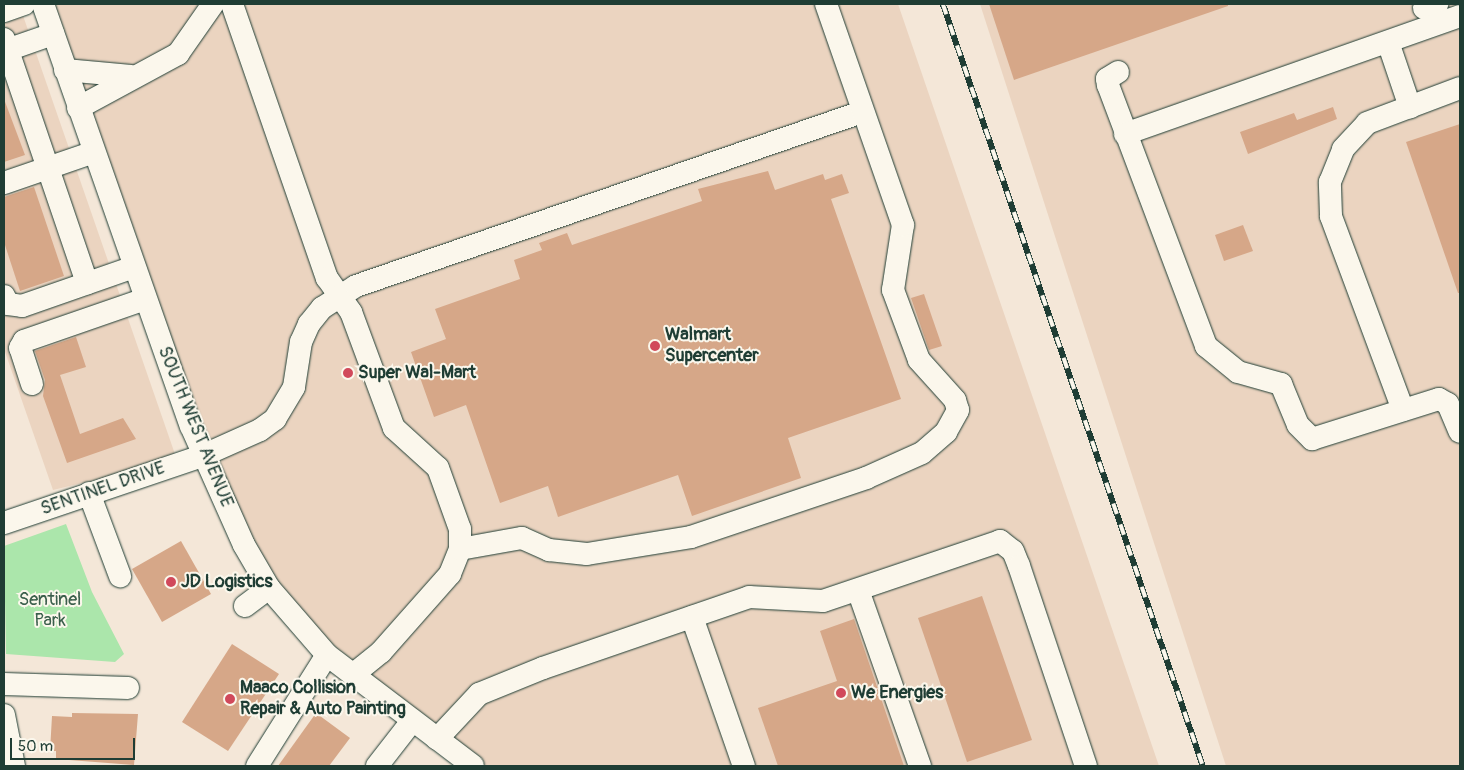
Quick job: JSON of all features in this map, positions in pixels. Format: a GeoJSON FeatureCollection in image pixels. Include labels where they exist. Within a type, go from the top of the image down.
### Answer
{"type":"FeatureCollection","features":[{"type":"Feature","properties":{"kind":"street"},"geometry":{"type":"LineString","coordinates":[[4,11],[24,4]]}},
{"type":"Feature","properties":{"kind":"street","name":"SOUTH WEST AVENUE"},"geometry":{"type":"LineString","coordinates":[[43,4],[145,299],[202,456],[269,588],[327,655],[473,766]]}},
{"type":"Feature","properties":{"kind":"street"},"geometry":{"type":"LineString","coordinates":[[78,108],[131,76],[178,54],[213,4]]}},
{"type":"Feature","properties":{"kind":"street"},"geometry":{"type":"LineString","coordinates":[[232,4],[327,278],[340,295],[394,428],[438,468],[460,529],[460,549],[450,574],[381,652],[353,675]]}},
{"type":"Feature","properties":{"kind":"street"},"geometry":{"type":"LineString","coordinates":[[460,549],[522,538],[550,550],[587,554],[691,537],[866,478],[922,453],[946,432],[957,405],[919,360],[894,290],[903,225],[862,112],[826,4]]}},
{"type":"Feature","properties":{"kind":"street"},"geometry":{"type":"LineString","coordinates":[[1125,119],[1388,42],[1460,16]]}},
{"type":"Feature","properties":{"kind":"street"},"geometry":{"type":"LineString","coordinates":[[53,34],[6,44],[87,284]]}},
{"type":"Feature","properties":{"kind":"street"},"geometry":{"type":"LineString","coordinates":[[1388,42],[1410,106]]}},
{"type":"Feature","properties":{"kind":"street"},"geometry":{"type":"LineString","coordinates":[[65,70],[131,76]]}},
{"type":"Feature","properties":{"kind":"street"},"geometry":{"type":"LineString","coordinates":[[1118,72],[1107,79],[1125,119],[1196,327],[1220,360],[1238,372],[1280,384],[1298,424],[1312,439],[1439,399],[1448,404],[1460,432]]}},
{"type":"Feature","properties":{"kind":"street"},"geometry":{"type":"LineString","coordinates":[[1403,410],[1331,216],[1329,192],[1336,160],[1358,130],[1410,106],[1460,88]]}},
{"type":"Feature","properties":{"kind":"street","name":"SENTINEL DRIVE"},"geometry":{"type":"LineString","coordinates":[[4,523],[89,492],[202,456],[275,419],[294,388],[301,342],[309,324],[340,295],[374,278],[862,112]]}},
{"type":"Feature","properties":{"kind":"street"},"geometry":{"type":"LineString","coordinates":[[4,183],[94,152]]}},
{"type":"Feature","properties":{"kind":"street"},"geometry":{"type":"LineString","coordinates":[[4,296],[8,304],[22,306],[134,267]]}},
{"type":"Feature","properties":{"kind":"street"},"geometry":{"type":"LineString","coordinates":[[32,384],[21,344],[96,319],[145,299]]}},
{"type":"Feature","properties":{"kind":"street"},"geometry":{"type":"LineString","coordinates":[[89,492],[114,546],[120,576]]}},
{"type":"Feature","properties":{"kind":"street"},"geometry":{"type":"LineString","coordinates":[[437,739],[487,700],[692,616],[749,597],[823,601],[991,543],[1007,544],[1019,566],[1086,766]]}},
{"type":"Feature","properties":{"kind":"street"},"geometry":{"type":"LineString","coordinates":[[245,606],[269,588]]}},
{"type":"Feature","properties":{"kind":"street"},"geometry":{"type":"LineString","coordinates":[[858,590],[920,766]]}},
{"type":"Feature","properties":{"kind":"street"},"geometry":{"type":"LineString","coordinates":[[692,616],[700,654],[730,742],[744,766]]}},
{"type":"Feature","properties":{"kind":"street"},"geometry":{"type":"LineString","coordinates":[[257,766],[327,655]]}},
{"type":"Feature","properties":{"kind":"street"},"geometry":{"type":"LineString","coordinates":[[4,684],[128,688]]}},
{"type":"Feature","properties":{"kind":"street"},"geometry":{"type":"LineString","coordinates":[[4,715],[14,766]]}},
{"type":"Feature","properties":{"kind":"street"},"geometry":{"type":"LineString","coordinates":[[377,766],[412,721]]}},
{"type":"Feature","properties":{"kind":"shaded area"},"geometry":{"type":"Polygon","coordinates":[[[4,4],[19,4],[177,460],[53,490],[4,349],[4,4]]]}},
{"type":"Feature","properties":{"kind":"shaded area"},"geometry":{"type":"Polygon","coordinates":[[[45,4],[898,4],[1159,766],[475,766],[327,654],[245,545],[45,4]]]}},
{"type":"Feature","properties":{"kind":"shaded area"},"geometry":{"type":"Polygon","coordinates":[[[980,4],[1460,4],[1460,766],[1226,766],[980,4]]]}},
{"type":"Feature","properties":{"kind":"green space","name":"Sentinel Park"},"geometry":{"type":"Polygon","coordinates":[[[66,524],[92,592],[124,654],[115,662],[6,654],[4,546],[66,524]]]}},
{"type":"Feature","properties":{"kind":"building"},"geometry":{"type":"Polygon","coordinates":[[[989,4],[1228,4],[1228,6],[1014,80],[989,4]]]}},
{"type":"Feature","properties":{"kind":"building"},"geometry":{"type":"Polygon","coordinates":[[[4,99],[25,155],[4,162],[4,99]]]}},
{"type":"Feature","properties":{"kind":"building"},"geometry":{"type":"Polygon","coordinates":[[[1333,107],[1337,119],[1248,154],[1240,132],[1294,113],[1297,120],[1333,107]]]}},
{"type":"Feature","properties":{"kind":"building"},"geometry":{"type":"Polygon","coordinates":[[[1460,124],[1460,293],[1458,293],[1406,142],[1460,124]]]}},
{"type":"Feature","properties":{"kind":"building","name":"Walmart Supercenter"},"geometry":{"type":"Polygon","coordinates":[[[768,171],[775,190],[823,174],[825,180],[842,174],[849,193],[831,199],[901,399],[788,438],[801,478],[692,516],[678,475],[558,517],[548,486],[500,503],[466,405],[434,417],[411,352],[446,339],[435,309],[520,279],[514,260],[542,250],[539,243],[567,233],[572,245],[702,201],[698,189],[768,171]]]}},
{"type":"Feature","properties":{"kind":"building"},"geometry":{"type":"Polygon","coordinates":[[[34,187],[64,276],[20,291],[4,242],[4,197],[34,187]]]}},
{"type":"Feature","properties":{"kind":"building"},"geometry":{"type":"Polygon","coordinates":[[[1243,225],[1253,251],[1224,261],[1215,235],[1243,225]]]}},
{"type":"Feature","properties":{"kind":"building"},"geometry":{"type":"Polygon","coordinates":[[[924,294],[942,346],[929,350],[911,298],[924,294]]]}},
{"type":"Feature","properties":{"kind":"building"},"geometry":{"type":"Polygon","coordinates":[[[76,337],[86,367],[60,375],[80,434],[123,418],[136,439],[67,463],[43,396],[45,380],[35,351],[76,337]]]}},
{"type":"Feature","properties":{"kind":"building","name":"JD Logistics"},"geometry":{"type":"Polygon","coordinates":[[[181,541],[211,594],[162,622],[132,569],[181,541]]]}},
{"type":"Feature","properties":{"kind":"building"},"geometry":{"type":"Polygon","coordinates":[[[982,596],[1032,740],[967,762],[918,618],[982,596]]]}},
{"type":"Feature","properties":{"kind":"building","name":"We Energies"},"geometry":{"type":"Polygon","coordinates":[[[854,619],[904,766],[778,766],[758,708],[837,681],[820,631],[854,619]]]}},
{"type":"Feature","properties":{"kind":"building"},"geometry":{"type":"Polygon","coordinates":[[[232,644],[279,674],[228,751],[182,722],[232,644]]]}},
{"type":"Feature","properties":{"kind":"building"},"geometry":{"type":"Polygon","coordinates":[[[72,713],[138,714],[134,765],[56,759],[56,751],[50,751],[52,716],[72,717],[72,713]]]}},
{"type":"Feature","properties":{"kind":"building"},"geometry":{"type":"Polygon","coordinates":[[[316,713],[350,738],[329,766],[278,766],[316,713]]]}},
{"type":"Feature","properties":{"kind":"railway"},"geometry":{"type":"LineString","coordinates":[[943,4],[1203,766]]}},
{"type":"Feature","properties":{"kind":"place","name":"Walmart Supercenter"},"geometry":{"type":"Point","coordinates":[655,346]}},
{"type":"Feature","properties":{"kind":"place","name":"Super Wal-Mart"},"geometry":{"type":"Point","coordinates":[348,373]}},
{"type":"Feature","properties":{"kind":"place","name":"JD Logistics"},"geometry":{"type":"Point","coordinates":[171,582]}},
{"type":"Feature","properties":{"kind":"place","name":"We Energies"},"geometry":{"type":"Point","coordinates":[841,693]}},
{"type":"Feature","properties":{"kind":"place","name":"Maaco Collision Repair & Auto Painting"},"geometry":{"type":"Point","coordinates":[230,699]}}]}
